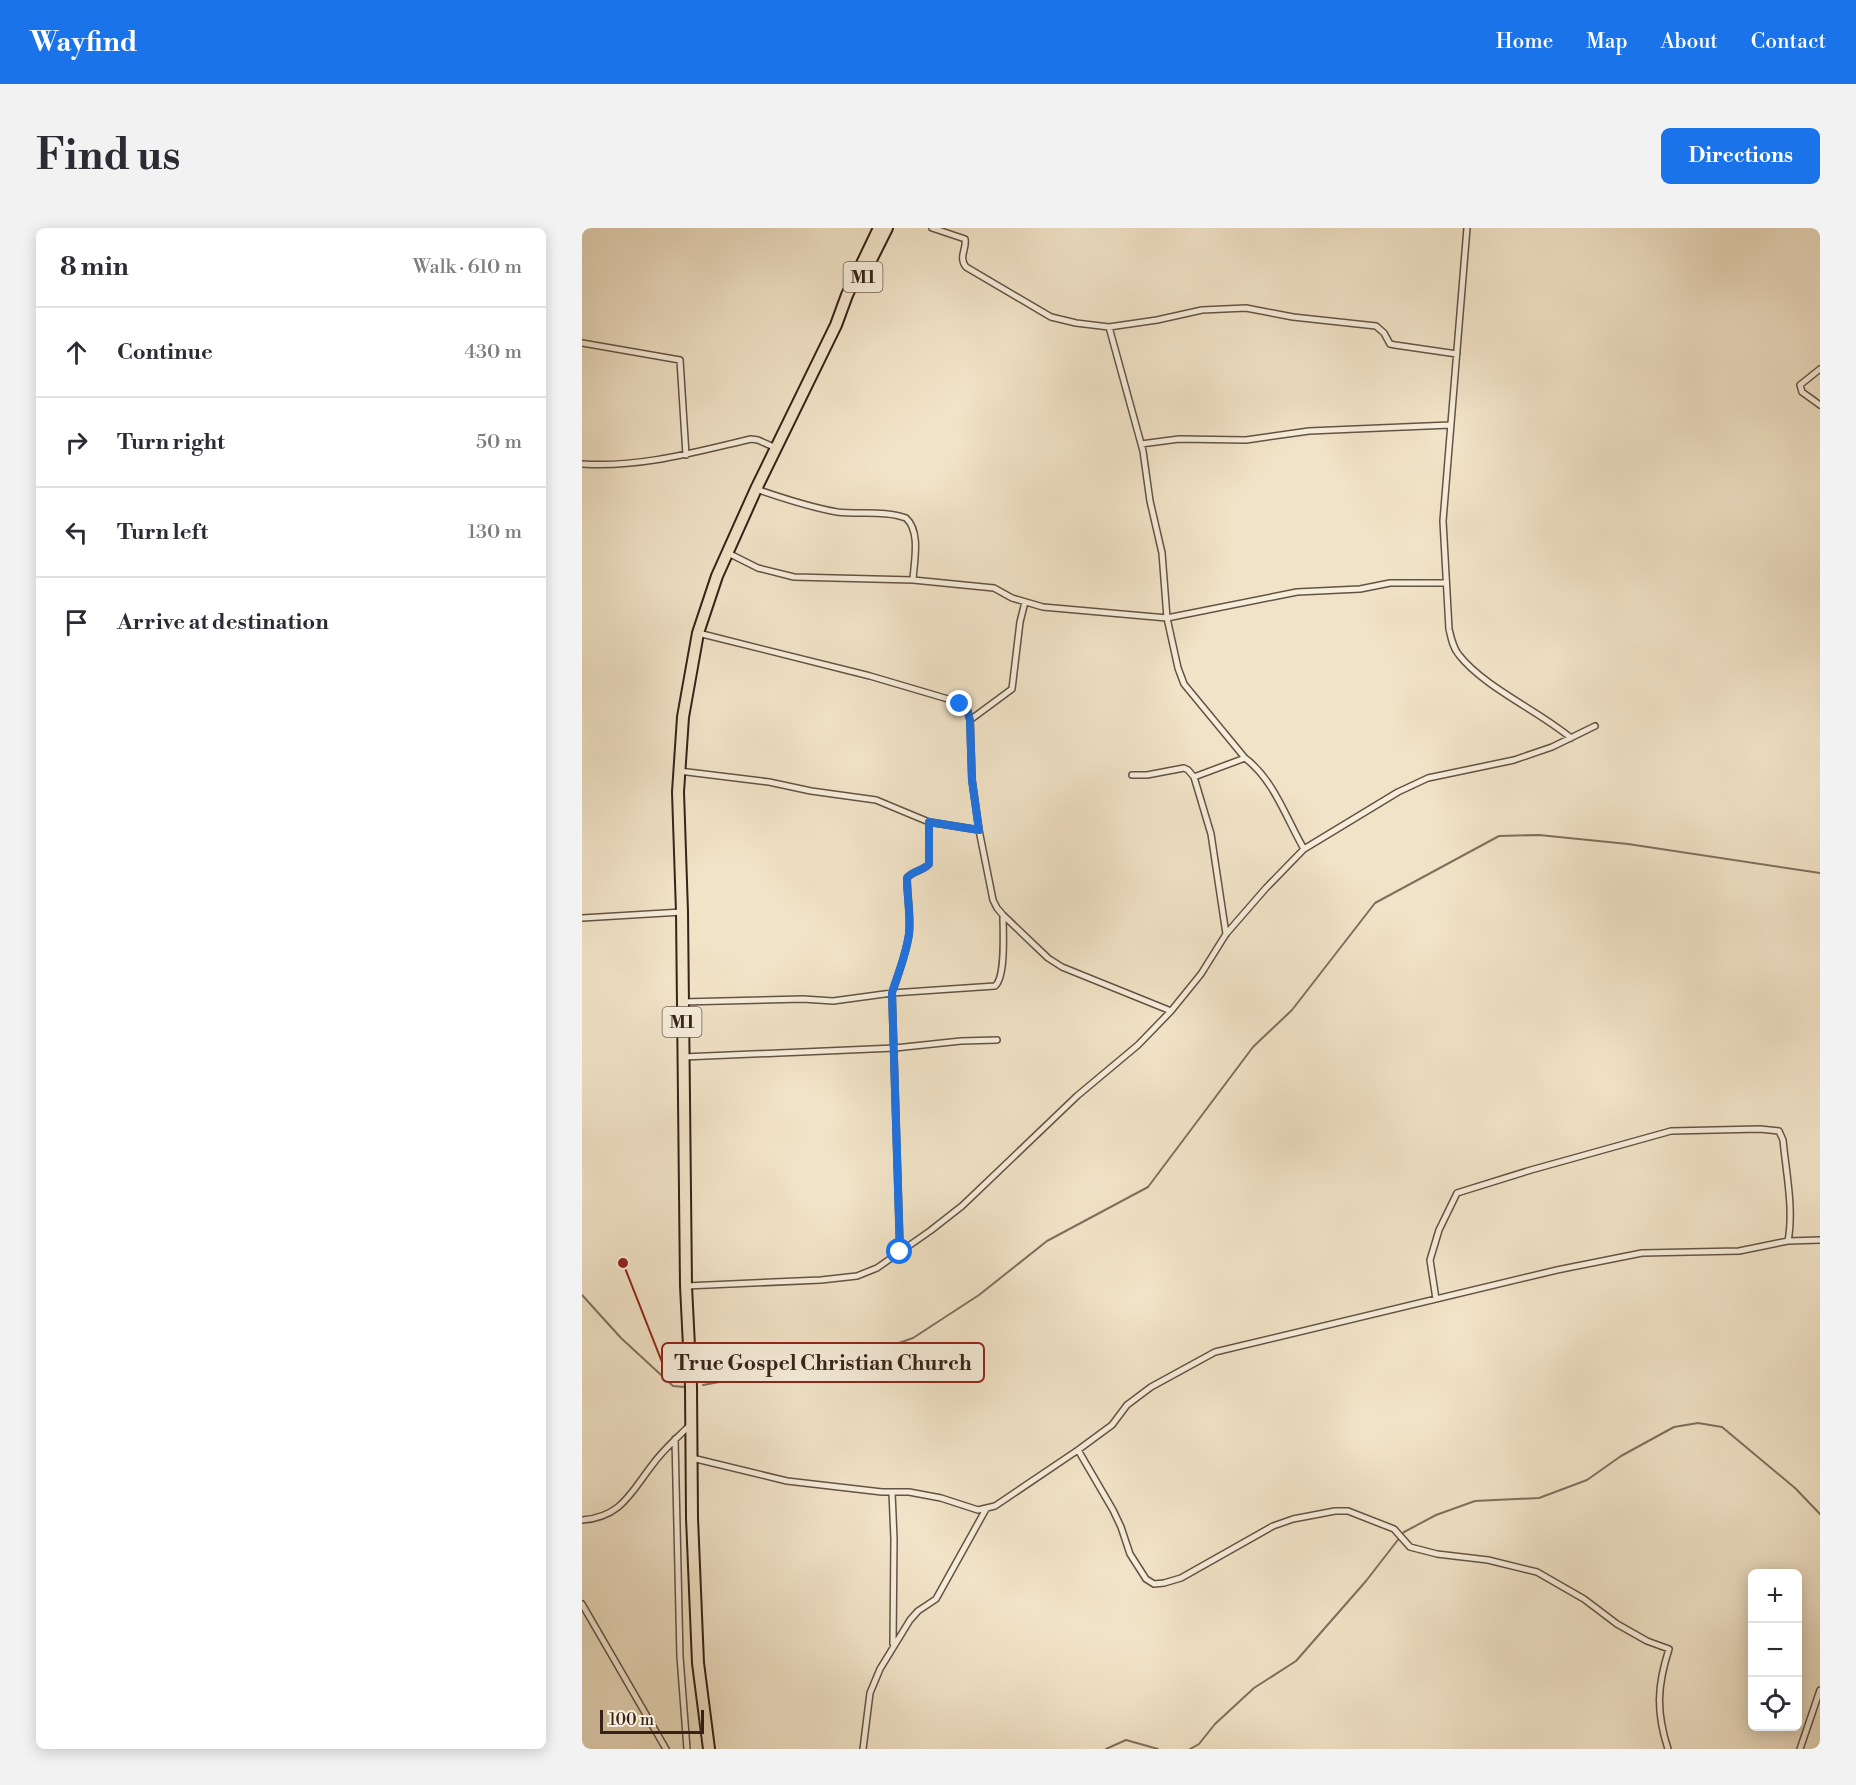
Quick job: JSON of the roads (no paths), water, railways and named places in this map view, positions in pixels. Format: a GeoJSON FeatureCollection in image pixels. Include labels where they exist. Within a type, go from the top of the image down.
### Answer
{"type":"FeatureCollection","features":[{"type":"Feature","properties":{"kind":"highway","name":"M1"},"geometry":{"type":"LineString","coordinates":[[709,1749],[698,1663],[686,1286],[682,912],[678,771],[685,706],[698,633],[727,552],[836,325],[879,228]]}},
{"type":"Feature","properties":{"kind":"highway","name":"M1"},"geometry":{"type":"LineString","coordinates":[[836,325],[845,314],[887,228]]}},
{"type":"Feature","properties":{"kind":"street"},"geometry":{"type":"LineString","coordinates":[[932,228],[965,239],[962,257],[966,267],[1051,317],[1109,327],[1157,321],[1202,310],[1246,308],[1293,317],[1376,326],[1384,333],[1390,344],[1457,354]]}},
{"type":"Feature","properties":{"kind":"street"},"geometry":{"type":"LineString","coordinates":[[1467,228],[1443,520],[1449,629],[1452,642],[1459,655],[1480,675],[1571,738]]}},
{"type":"Feature","properties":{"kind":"street"},"geometry":{"type":"LineString","coordinates":[[1109,327],[1141,444],[1150,501],[1162,553],[1167,618],[1173,651],[1184,684],[1245,758],[1268,782],[1304,849]]}},
{"type":"Feature","properties":{"kind":"street"},"geometry":{"type":"LineString","coordinates":[[582,343],[680,360],[686,455]]}},
{"type":"Feature","properties":{"kind":"street"},"geometry":{"type":"LineString","coordinates":[[1820,369],[1800,384],[1802,392],[1820,405]]}},
{"type":"Feature","properties":{"kind":"street"},"geometry":{"type":"LineString","coordinates":[[1141,444],[1179,439],[1246,440],[1309,431],[1450,424]]}},
{"type":"Feature","properties":{"kind":"street"},"geometry":{"type":"LineString","coordinates":[[582,464],[634,463],[686,455],[751,439],[776,448]]}},
{"type":"Feature","properties":{"kind":"street"},"geometry":{"type":"LineString","coordinates":[[756,489],[837,512],[891,514],[906,518],[913,527],[915,536],[913,580]]}},
{"type":"Feature","properties":{"kind":"street"},"geometry":{"type":"LineString","coordinates":[[727,552],[758,568],[794,577],[913,580],[994,588],[1012,598],[1043,607],[1167,618],[1297,592],[1359,589],[1390,583],[1446,584]]}},
{"type":"Feature","properties":{"kind":"street"},"geometry":{"type":"LineString","coordinates":[[970,720],[1012,689],[1018,632],[1025,602]]}},
{"type":"Feature","properties":{"kind":"street"},"geometry":{"type":"LineString","coordinates":[[698,633],[870,676],[948,699],[967,709],[970,720],[972,780],[979,830],[993,900],[1003,915],[1048,958],[1062,967],[1171,1011]]}},
{"type":"Feature","properties":{"kind":"street"},"geometry":{"type":"LineString","coordinates":[[686,1286],[821,1280],[857,1276],[876,1268],[963,1206],[1077,1096],[1138,1045],[1171,1011],[1201,974],[1226,934],[1304,849],[1390,797],[1428,778],[1514,760],[1552,747],[1595,726]]}},
{"type":"Feature","properties":{"kind":"street"},"geometry":{"type":"LineString","coordinates":[[1194,777],[1245,758]]}},
{"type":"Feature","properties":{"kind":"street"},"geometry":{"type":"LineString","coordinates":[[1132,775],[1148,775],[1184,768],[1194,777],[1211,834],[1226,934]]}},
{"type":"Feature","properties":{"kind":"street"},"geometry":{"type":"LineString","coordinates":[[678,771],[769,782],[811,791],[876,800],[929,822],[979,830]]}},
{"type":"Feature","properties":{"kind":"street"},"geometry":{"type":"LineString","coordinates":[[900,1252],[892,993],[909,935],[907,878],[929,864],[929,822]]}},
{"type":"Feature","properties":{"kind":"street"},"geometry":{"type":"LineString","coordinates":[[582,918],[682,912]]}},
{"type":"Feature","properties":{"kind":"street"},"geometry":{"type":"LineString","coordinates":[[682,1002],[803,999],[833,1001],[892,993],[995,986],[1000,981],[1001,974],[1003,915]]}},
{"type":"Feature","properties":{"kind":"street"},"geometry":{"type":"LineString","coordinates":[[683,1057],[895,1048],[961,1041],[997,1040]]}},
{"type":"Feature","properties":{"kind":"street"},"geometry":{"type":"LineString","coordinates":[[1436,1299],[1430,1260],[1439,1230],[1457,1193],[1671,1131],[1760,1128],[1779,1131],[1783,1140],[1791,1210],[1788,1241]]}},
{"type":"Feature","properties":{"kind":"street"},"geometry":{"type":"LineString","coordinates":[[691,1458],[788,1481],[909,1492],[941,1498],[978,1510],[986,1509],[995,1506],[1112,1425],[1127,1405],[1150,1387],[1215,1352],[1557,1270],[1642,1254],[1739,1251],[1788,1241],[1820,1240]]}},
{"type":"Feature","properties":{"kind":"street"},"geometry":{"type":"LineString","coordinates":[[582,1520],[610,1513],[624,1504],[654,1462],[690,1425]]}},
{"type":"Feature","properties":{"kind":"street"},"geometry":{"type":"LineString","coordinates":[[675,1439],[680,1657],[687,1749]]}},
{"type":"Feature","properties":{"kind":"street"},"geometry":{"type":"LineString","coordinates":[[1078,1450],[1113,1510],[1130,1554],[1146,1579],[1155,1584],[1181,1578],[1273,1526],[1335,1510],[1348,1511],[1382,1522],[1394,1529],[1410,1546],[1437,1554],[1488,1560],[1537,1572],[1584,1599],[1617,1624],[1647,1641],[1669,1649],[1658,1693],[1662,1728],[1668,1749]]}},
{"type":"Feature","properties":{"kind":"street"},"geometry":{"type":"LineString","coordinates":[[892,1492],[893,1645]]}},
{"type":"Feature","properties":{"kind":"street"},"geometry":{"type":"LineString","coordinates":[[863,1749],[870,1693],[880,1669],[893,1645],[918,1611],[936,1599],[986,1509]]}},
{"type":"Feature","properties":{"kind":"street"},"geometry":{"type":"LineString","coordinates":[[582,1604],[666,1749]]}},
{"type":"Feature","properties":{"kind":"street"},"geometry":{"type":"LineString","coordinates":[[1800,1749],[1820,1690]]}},
{"type":"Feature","properties":{"kind":"waterway"},"geometry":{"type":"LineString","coordinates":[[703,1385],[843,1359],[913,1338],[979,1295],[1047,1241],[1148,1187],[1253,1047],[1292,1010],[1375,903],[1499,836],[1539,835],[1628,844],[1820,873]]}},
{"type":"Feature","properties":{"kind":"waterway"},"geometry":{"type":"LineString","coordinates":[[582,1295],[621,1338],[673,1386],[685,1387]]}},
{"type":"Feature","properties":{"kind":"waterway"},"geometry":{"type":"LineString","coordinates":[[1190,1749],[1199,1744],[1215,1724],[1254,1688],[1296,1661],[1366,1581],[1404,1532],[1436,1515],[1475,1501],[1539,1498],[1587,1480],[1621,1456],[1674,1427],[1698,1423],[1722,1427],[1795,1488],[1820,1514]]}},
{"type":"Feature","properties":{"kind":"waterway"},"geometry":{"type":"LineString","coordinates":[[1106,1749],[1126,1740],[1158,1749]]}},
{"type":"Feature","properties":{"kind":"place","name":"True Gospel Christian Church"},"geometry":{"type":"Point","coordinates":[623,1263]}}]}
